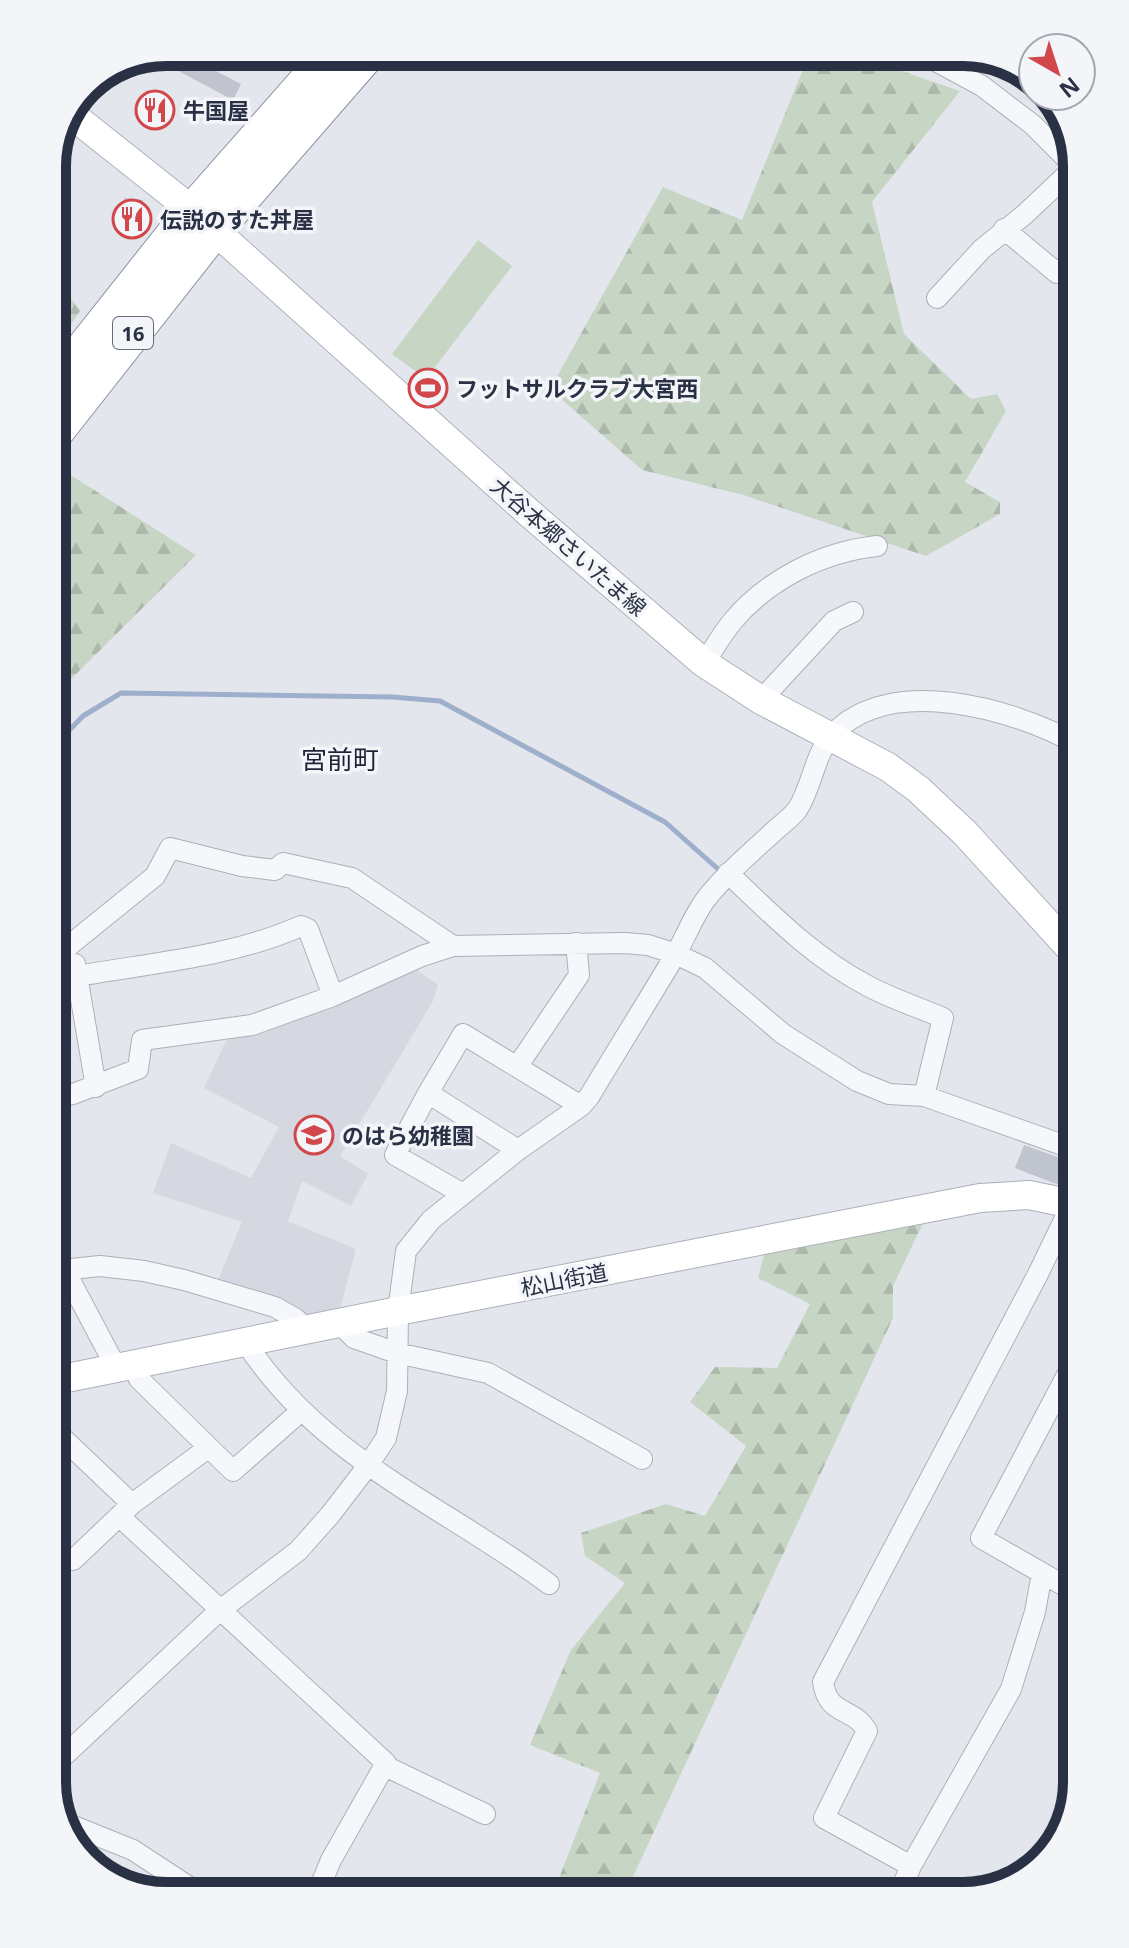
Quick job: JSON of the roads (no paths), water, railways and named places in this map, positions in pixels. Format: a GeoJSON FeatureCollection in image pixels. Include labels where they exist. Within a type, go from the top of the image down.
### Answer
{"type":"FeatureCollection","features":[{"type":"Feature","properties":{"kind":"highway","name":"16"},"geometry":{"type":"LineString","coordinates":[[66,416],[204,220],[322,66]]}},
{"type":"Feature","properties":{"kind":"highway","name":"16"},"geometry":{"type":"LineString","coordinates":[[66,373],[204,220],[355,66]]}},
{"type":"Feature","properties":{"kind":"main road","name":"大谷本郷さいたま線"},"geometry":{"type":"LineString","coordinates":[[78,119],[204,220],[493,480],[704,663],[761,700],[888,767],[942,810],[1063,941]]}},
{"type":"Feature","properties":{"kind":"main road","name":"松山街道"},"geometry":{"type":"LineString","coordinates":[[66,1378],[980,1198],[1029,1195],[1063,1199]]}},
{"type":"Feature","properties":{"kind":"street"},"geometry":{"type":"LineString","coordinates":[[958,66],[1013,108],[1062,155]]}},
{"type":"Feature","properties":{"kind":"street"},"geometry":{"type":"LineString","coordinates":[[937,298],[1004,229],[1063,180]]}},
{"type":"Feature","properties":{"kind":"street"},"geometry":{"type":"LineString","coordinates":[[1004,229],[1057,273],[1063,268]]}},
{"type":"Feature","properties":{"kind":"street"},"geometry":{"type":"LineString","coordinates":[[704,663],[732,622],[761,593],[797,570],[847,549],[877,546]]}},
{"type":"Feature","properties":{"kind":"street"},"geometry":{"type":"LineString","coordinates":[[761,700],[834,621],[853,612]]}},
{"type":"Feature","properties":{"kind":"street"},"geometry":{"type":"LineString","coordinates":[[66,1754],[219,1611],[298,1551],[367,1467],[386,1438],[397,1391],[398,1311],[406,1251],[431,1220],[518,1150],[581,1106],[676,954],[703,903],[728,873],[797,811],[830,736],[846,722],[879,705],[914,702],[965,705],[1010,715],[1063,736]]}},
{"type":"Feature","properties":{"kind":"street"},"geometry":{"type":"LineString","coordinates":[[66,949],[155,876],[170,848],[242,866],[275,870],[283,863],[352,878],[453,946]]}},
{"type":"Feature","properties":{"kind":"street"},"geometry":{"type":"LineString","coordinates":[[728,873],[787,930],[826,960],[868,986],[943,1018],[924,1096]]}},
{"type":"Feature","properties":{"kind":"street"},"geometry":{"type":"LineString","coordinates":[[77,976],[210,953],[272,939],[301,926],[308,929],[333,996]]}},
{"type":"Feature","properties":{"kind":"street"},"geometry":{"type":"LineString","coordinates":[[517,1067],[579,975],[576,943]]}},
{"type":"Feature","properties":{"kind":"street"},"geometry":{"type":"LineString","coordinates":[[66,1095],[96,1087],[138,1069],[142,1040],[252,1025],[333,996],[422,956],[453,946],[625,943],[648,945],[705,968],[783,1034],[857,1081],[889,1094],[924,1096],[1063,1145]]}},
{"type":"Feature","properties":{"kind":"street"},"geometry":{"type":"LineString","coordinates":[[71,944],[96,1087]]}},
{"type":"Feature","properties":{"kind":"street"},"geometry":{"type":"LineString","coordinates":[[463,1194],[395,1155],[463,1034],[581,1106]]}},
{"type":"Feature","properties":{"kind":"street"},"geometry":{"type":"LineString","coordinates":[[428,1093],[518,1150]]}},
{"type":"Feature","properties":{"kind":"street"},"geometry":{"type":"LineString","coordinates":[[911,1866],[824,1818],[867,1731],[862,1721],[835,1707],[825,1697],[823,1682],[1063,1225]]}},
{"type":"Feature","properties":{"kind":"street"},"geometry":{"type":"LineString","coordinates":[[66,1269],[100,1266],[184,1280],[275,1307],[306,1329]]}},
{"type":"Feature","properties":{"kind":"street"},"geometry":{"type":"LineString","coordinates":[[66,1281],[126,1367],[233,1471],[301,1411]]}},
{"type":"Feature","properties":{"kind":"street"},"geometry":{"type":"LineString","coordinates":[[339,1323],[354,1338],[397,1353],[488,1373],[642,1459]]}},
{"type":"Feature","properties":{"kind":"street"},"geometry":{"type":"LineString","coordinates":[[246,1343],[301,1411],[367,1467],[549,1584]]}},
{"type":"Feature","properties":{"kind":"street"},"geometry":{"type":"LineString","coordinates":[[1063,1383],[981,1538],[1063,1585]]}},
{"type":"Feature","properties":{"kind":"street"},"geometry":{"type":"LineString","coordinates":[[66,1444],[219,1611],[386,1763],[322,1882]]}},
{"type":"Feature","properties":{"kind":"street"},"geometry":{"type":"LineString","coordinates":[[66,1558],[73,1560],[126,1510],[208,1448]]}},
{"type":"Feature","properties":{"kind":"street"},"geometry":{"type":"LineString","coordinates":[[905,1882],[1011,1689],[1035,1612],[1042,1573]]}},
{"type":"Feature","properties":{"kind":"street"},"geometry":{"type":"LineString","coordinates":[[385,1766],[485,1814]]}},
{"type":"Feature","properties":{"kind":"street"},"geometry":{"type":"LineString","coordinates":[[77,1827],[133,1850],[182,1882]]}},
{"type":"Feature","properties":{"kind":"waterway"},"geometry":{"type":"LineString","coordinates":[[66,734],[83,716],[121,693],[393,697],[440,701],[665,822],[718,869]]}},
{"type":"Feature","properties":{"kind":"place","name":"牛国屋"},"geometry":{"type":"Point","coordinates":[155,110]}},
{"type":"Feature","properties":{"kind":"place","name":"伝説のすた丼屋"},"geometry":{"type":"Point","coordinates":[132,219]}},
{"type":"Feature","properties":{"kind":"place","name":"フットサルクラブ大宮西"},"geometry":{"type":"Point","coordinates":[428,388]}},
{"type":"Feature","properties":{"kind":"place","name":"のはら幼稚園"},"geometry":{"type":"Point","coordinates":[314,1135]}},
{"type":"Feature","properties":{"kind":"district","name":"宮前町"},"geometry":{"type":"Point","coordinates":[340,759]}}]}
